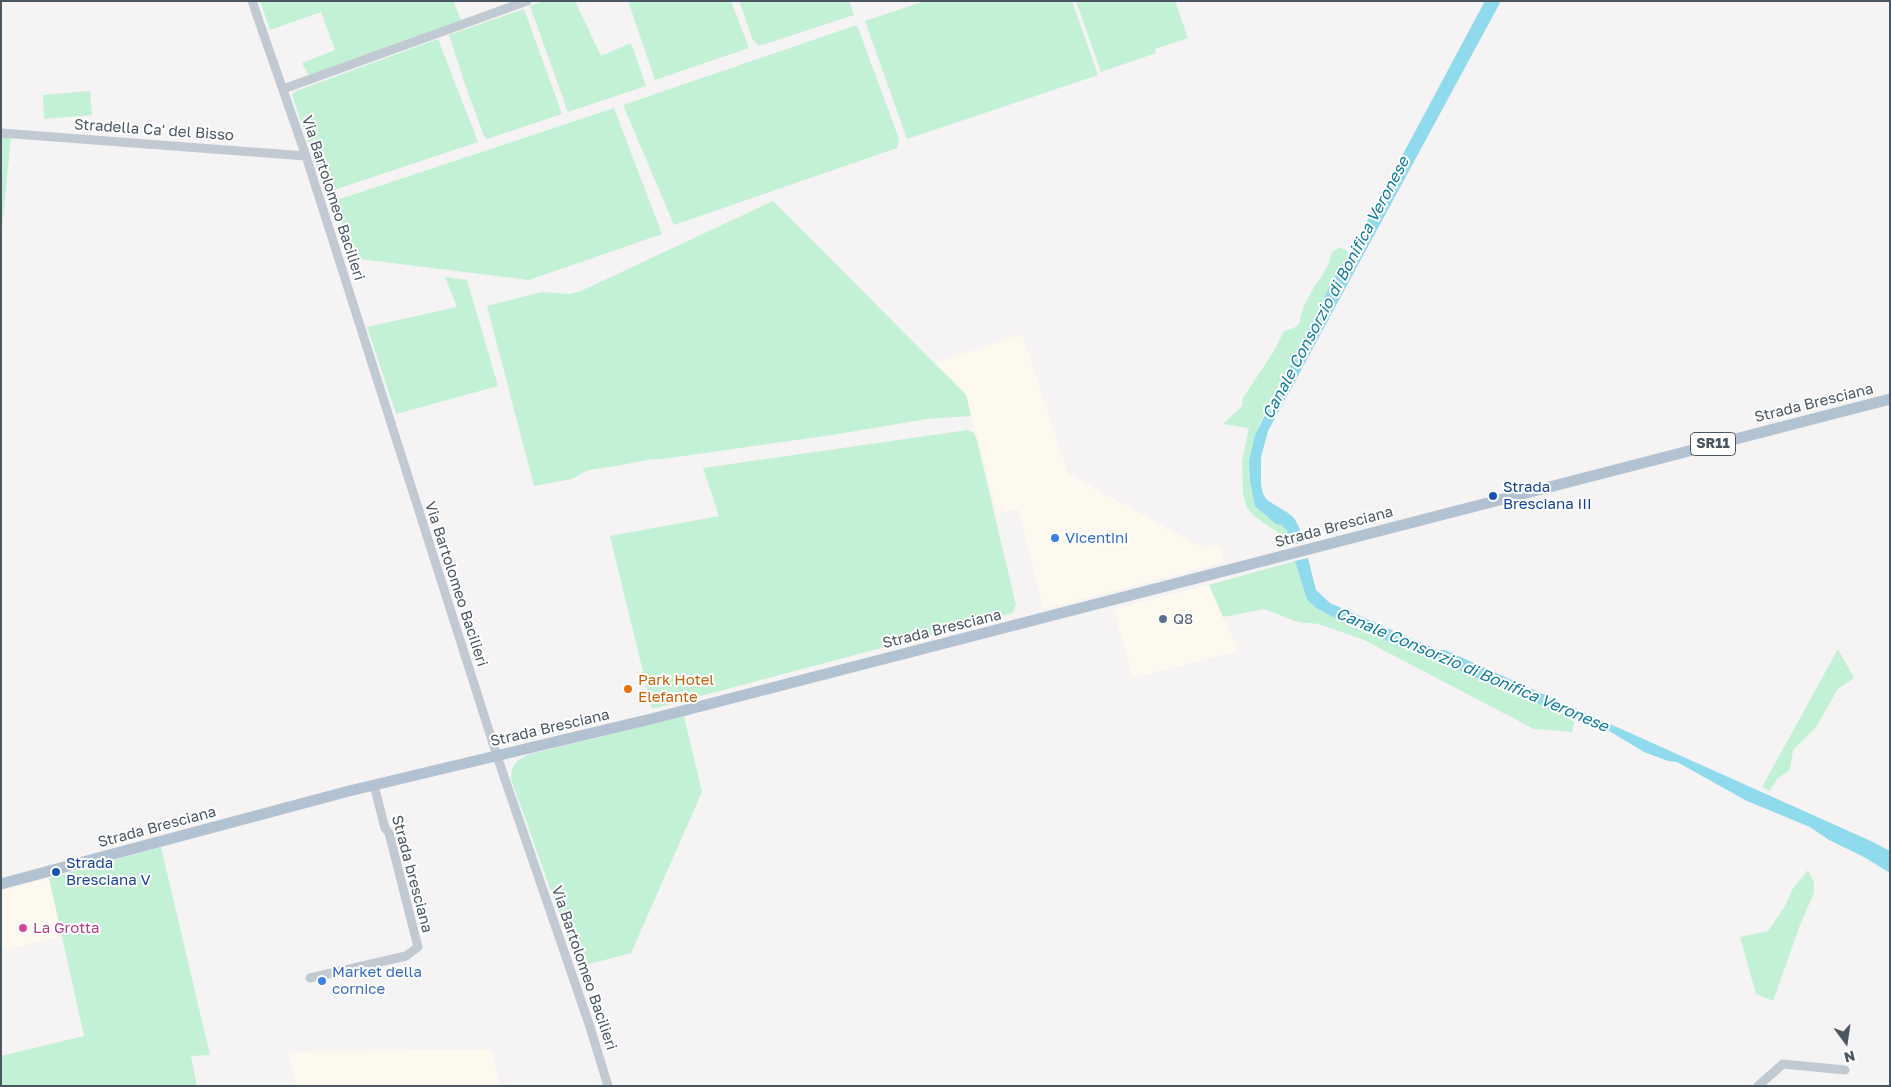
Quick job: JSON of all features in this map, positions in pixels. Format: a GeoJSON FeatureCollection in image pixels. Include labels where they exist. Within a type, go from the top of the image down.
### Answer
{"type":"FeatureCollection","features":[{"type":"Feature","properties":{"kind":"main road","name":"Strada Bresciana"},"geometry":{"type":"LineString","coordinates":[[1,884],[374,785],[665,715],[1890,399]]}},
{"type":"Feature","properties":{"kind":"street","name":"Via Bartolomeo Bacilieri"},"geometry":{"type":"LineString","coordinates":[[252,1],[306,156],[497,756],[590,1027],[608,1086]]}},
{"type":"Feature","properties":{"kind":"street"},"geometry":{"type":"LineString","coordinates":[[283,89],[527,1]]}},
{"type":"Feature","properties":{"kind":"street","name":"Stradella Ca' del Bisso"},"geometry":{"type":"LineString","coordinates":[[1,132],[306,156]]}},
{"type":"Feature","properties":{"kind":"street","name":"Strada bresciana"},"geometry":{"type":"LineString","coordinates":[[310,978],[406,956],[418,947],[389,833],[385,828],[374,785]]}},
{"type":"Feature","properties":{"kind":"street"},"geometry":{"type":"LineString","coordinates":[[1758,1086],[1783,1064],[1845,1070]]}},
{"type":"Feature","properties":{"kind":"shaded area"},"geometry":{"type":"Polygon","coordinates":[[[1022,334],[1066,472],[1205,549],[1220,545],[1224,562],[1044,609],[1018,509],[997,514],[966,393],[935,363],[1022,334]]]}},
{"type":"Feature","properties":{"kind":"shaded area"},"geometry":{"type":"Polygon","coordinates":[[[1209,585],[1238,651],[1132,678],[1114,609],[1209,585]]]}},
{"type":"Feature","properties":{"kind":"shaded area"},"geometry":{"type":"Polygon","coordinates":[[[49,878],[62,936],[7,950],[1,943],[1,891],[49,878]]]}},
{"type":"Feature","properties":{"kind":"shaded area"},"geometry":{"type":"Polygon","coordinates":[[[491,1050],[500,1086],[296,1086],[289,1052],[491,1050]]]}},
{"type":"Feature","properties":{"kind":"green space"},"geometry":{"type":"Polygon","coordinates":[[[260,1],[453,1],[461,20],[309,75],[302,63],[335,50],[321,12],[270,30],[260,1]]]}},
{"type":"Feature","properties":{"kind":"green space"},"geometry":{"type":"Polygon","coordinates":[[[543,1],[575,1],[601,56],[631,43],[646,86],[568,112],[530,6],[543,1]]]}},
{"type":"Feature","properties":{"kind":"green space"},"geometry":{"type":"Polygon","coordinates":[[[628,1],[731,1],[749,48],[655,80],[628,1]]]}},
{"type":"Feature","properties":{"kind":"green space"},"geometry":{"type":"Polygon","coordinates":[[[739,1],[849,1],[854,15],[759,46],[753,40],[739,1]]]}},
{"type":"Feature","properties":{"kind":"green space"},"geometry":{"type":"Polygon","coordinates":[[[925,1],[1072,1],[1098,75],[907,139],[865,21],[925,1]]]}},
{"type":"Feature","properties":{"kind":"green space"},"geometry":{"type":"Polygon","coordinates":[[[1076,1],[1175,1],[1188,38],[1155,49],[1156,53],[1101,72],[1076,1]]]}},
{"type":"Feature","properties":{"kind":"green space"},"geometry":{"type":"Polygon","coordinates":[[[524,9],[562,114],[487,139],[484,136],[467,90],[449,35],[524,9]]]}},
{"type":"Feature","properties":{"kind":"green space"},"geometry":{"type":"Polygon","coordinates":[[[857,25],[899,139],[897,148],[674,225],[623,105],[857,25]]]}},
{"type":"Feature","properties":{"kind":"green space"},"geometry":{"type":"Polygon","coordinates":[[[438,39],[478,142],[325,193],[292,95],[296,91],[438,39]]]}},
{"type":"Feature","properties":{"kind":"green space"},"geometry":{"type":"Polygon","coordinates":[[[90,91],[92,115],[44,119],[43,95],[90,91]]]}},
{"type":"Feature","properties":{"kind":"green space"},"geometry":{"type":"Polygon","coordinates":[[[614,108],[662,234],[529,280],[352,258],[334,201],[614,108]]]}},
{"type":"Feature","properties":{"kind":"green space"},"geometry":{"type":"Polygon","coordinates":[[[1,136],[11,137],[1,238],[1,136]]]}},
{"type":"Feature","properties":{"kind":"green space"},"geometry":{"type":"Polygon","coordinates":[[[773,201],[966,395],[971,416],[927,419],[832,435],[652,459],[588,470],[572,479],[534,486],[487,306],[542,292],[569,294],[581,291],[773,201]]]}},
{"type":"Feature","properties":{"kind":"green space"},"geometry":{"type":"Polygon","coordinates":[[[1340,247],[1350,253],[1338,270],[1259,425],[1249,461],[1250,481],[1287,530],[1291,545],[1285,547],[1280,534],[1254,516],[1247,508],[1243,494],[1242,461],[1249,428],[1223,424],[1242,406],[1243,398],[1274,351],[1284,331],[1294,328],[1300,323],[1304,306],[1329,263],[1332,252],[1340,247]]]}},
{"type":"Feature","properties":{"kind":"green space"},"geometry":{"type":"Polygon","coordinates":[[[445,277],[467,280],[498,386],[396,414],[367,327],[457,307],[445,277]]]}},
{"type":"Feature","properties":{"kind":"green space"},"geometry":{"type":"Polygon","coordinates":[[[968,430],[974,433],[977,441],[1016,605],[1013,612],[652,709],[610,536],[719,516],[703,468],[968,430]]]}},
{"type":"Feature","properties":{"kind":"green space"},"geometry":{"type":"Polygon","coordinates":[[[1295,561],[1307,600],[1316,608],[1344,622],[1358,625],[1395,645],[1431,654],[1448,665],[1491,685],[1505,689],[1516,689],[1526,698],[1570,715],[1575,720],[1572,732],[1534,729],[1364,640],[1319,624],[1298,622],[1264,609],[1223,617],[1209,585],[1295,561]]]}},
{"type":"Feature","properties":{"kind":"green space"},"geometry":{"type":"Polygon","coordinates":[[[1838,649],[1854,678],[1838,689],[1816,727],[1793,750],[1790,770],[1777,779],[1770,791],[1762,787],[1838,649]]]}},
{"type":"Feature","properties":{"kind":"green space"},"geometry":{"type":"Polygon","coordinates":[[[684,716],[702,792],[631,953],[578,967],[511,779],[512,769],[517,761],[527,755],[684,716]]]}},
{"type":"Feature","properties":{"kind":"green space"},"geometry":{"type":"Polygon","coordinates":[[[161,847],[210,1055],[191,1056],[197,1086],[1,1086],[1,1056],[84,1036],[49,878],[161,847]]]}},
{"type":"Feature","properties":{"kind":"green space"},"geometry":{"type":"Polygon","coordinates":[[[1808,870],[1814,882],[1814,893],[1800,925],[1773,1001],[1756,994],[1740,937],[1768,931],[1785,906],[1792,890],[1808,870]]]}},
{"type":"Feature","properties":{"kind":"water","name":"Canale Consorzio di Bonifica Veronese"},"geometry":{"type":"Polygon","coordinates":[[[1485,1],[1501,1],[1268,431],[1261,457],[1261,485],[1267,500],[1288,513],[1298,525],[1304,542],[1291,545],[1287,530],[1281,525],[1276,524],[1255,506],[1250,481],[1249,461],[1255,435],[1338,270],[1350,253],[1485,1]]]}},
{"type":"Feature","properties":{"kind":"water","name":"Canale Consorzio di Bonifica Veronese"},"geometry":{"type":"Polygon","coordinates":[[[1308,558],[1316,590],[1330,603],[1438,650],[1445,650],[1873,842],[1890,851],[1890,873],[1864,857],[1829,840],[1810,827],[1747,801],[1677,762],[1668,761],[1644,752],[1606,729],[1575,720],[1562,712],[1548,708],[1526,698],[1516,689],[1505,689],[1491,685],[1448,665],[1431,654],[1395,645],[1358,625],[1344,622],[1316,608],[1307,600],[1295,561],[1308,558]]]}},
{"type":"Feature","properties":{"kind":"place","name":"Strada Bresciana III"},"geometry":{"type":"Point","coordinates":[1493,496]}},
{"type":"Feature","properties":{"kind":"place","name":"Vicentini"},"geometry":{"type":"Point","coordinates":[1055,538]}},
{"type":"Feature","properties":{"kind":"place","name":"Q8"},"geometry":{"type":"Point","coordinates":[1163,619]}},
{"type":"Feature","properties":{"kind":"place","name":"Park Hotel Elefante"},"geometry":{"type":"Point","coordinates":[628,689]}},
{"type":"Feature","properties":{"kind":"place","name":"Strada Bresciana V"},"geometry":{"type":"Point","coordinates":[56,872]}},
{"type":"Feature","properties":{"kind":"place","name":"La Grotta"},"geometry":{"type":"Point","coordinates":[23,928]}},
{"type":"Feature","properties":{"kind":"place","name":"Market della cornice"},"geometry":{"type":"Point","coordinates":[322,981]}}]}
